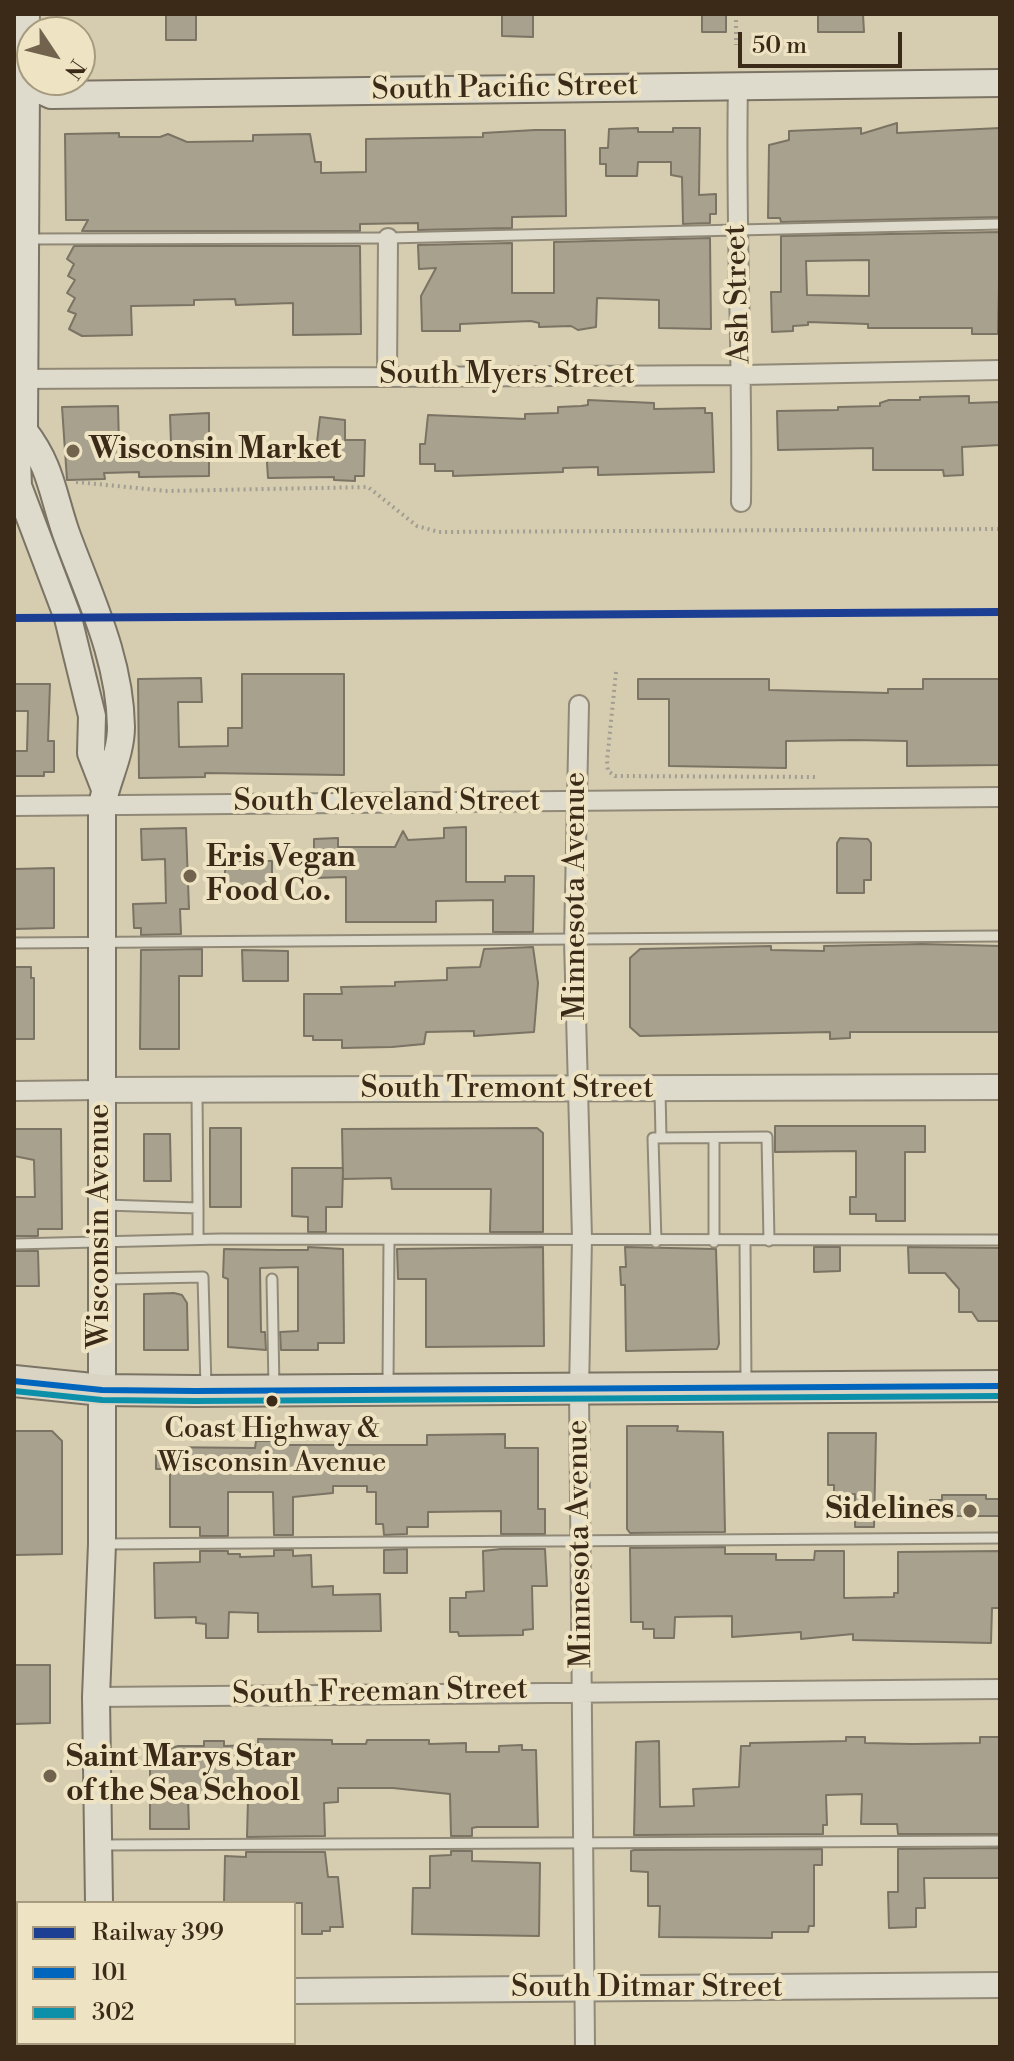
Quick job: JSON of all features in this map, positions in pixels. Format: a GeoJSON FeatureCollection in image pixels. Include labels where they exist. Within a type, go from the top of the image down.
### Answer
{"type":"FeatureCollection","features":[{"type":"Feature","properties":{"kind":"main road","name":"South Pacific Street"},"geometry":{"type":"LineString","coordinates":[[96,94],[1000,83]]}},
{"type":"Feature","properties":{"kind":"main road","name":"Wisconsin Avenue"},"geometry":{"type":"LineString","coordinates":[[20,96],[18,379],[24,431],[17,460],[18,486],[68,618],[92,716],[91,753],[104,797]]}},
{"type":"Feature","properties":{"kind":"main road","name":"Wisconsin Avenue"},"geometry":{"type":"LineString","coordinates":[[24,431],[43,455],[106,637],[119,696],[121,731],[104,797],[100,943],[102,1544],[96,1697],[99,1901]]}},
{"type":"Feature","properties":{"kind":"main road"},"geometry":{"type":"LineString","coordinates":[[14,1381],[102,1390],[200,1391],[1000,1386]]}},
{"type":"Feature","properties":{"kind":"street","name":"Ash Street"},"geometry":{"type":"LineString","coordinates":[[738,86],[735,231],[742,375],[741,502]]}},
{"type":"Feature","properties":{"kind":"street"},"geometry":{"type":"LineString","coordinates":[[387,376],[388,238]]}},
{"type":"Feature","properties":{"kind":"street","name":"South Myers Street"},"geometry":{"type":"LineString","coordinates":[[18,379],[742,375],[1000,370]]}},
{"type":"Feature","properties":{"kind":"street","name":"Minnesota Avenue"},"geometry":{"type":"LineString","coordinates":[[579,705],[574,941],[582,1238],[579,1391],[585,2047]]}},
{"type":"Feature","properties":{"kind":"street","name":"South Cleveland Street"},"geometry":{"type":"LineString","coordinates":[[14,806],[104,797],[575,802],[1000,797]]}},
{"type":"Feature","properties":{"kind":"street","name":"South Tremont Street"},"geometry":{"type":"LineString","coordinates":[[14,1091],[1000,1087]]}},
{"type":"Feature","properties":{"kind":"street","name":"South Freeman Street"},"geometry":{"type":"LineString","coordinates":[[96,1697],[1000,1689]]}},
{"type":"Feature","properties":{"kind":"street","name":"South Ditmar Street"},"geometry":{"type":"LineString","coordinates":[[296,1991],[1000,1985]]}},
{"type":"Feature","properties":{"kind":"lane"},"geometry":{"type":"LineString","coordinates":[[20,239],[388,238],[1000,224]]}},
{"type":"Feature","properties":{"kind":"lane"},"geometry":{"type":"LineString","coordinates":[[14,943],[1000,936]]}},
{"type":"Feature","properties":{"kind":"lane"},"geometry":{"type":"LineString","coordinates":[[660,1089],[661,1138]]}},
{"type":"Feature","properties":{"kind":"lane"},"geometry":{"type":"LineString","coordinates":[[197,1091],[198,1239]]}},
{"type":"Feature","properties":{"kind":"lane"},"geometry":{"type":"LineString","coordinates":[[656,1242],[653,1138],[767,1137],[769,1241]]}},
{"type":"Feature","properties":{"kind":"lane"},"geometry":{"type":"LineString","coordinates":[[714,1139],[714,1242]]}},
{"type":"Feature","properties":{"kind":"lane"},"geometry":{"type":"LineString","coordinates":[[101,1205],[198,1208]]}},
{"type":"Feature","properties":{"kind":"lane"},"geometry":{"type":"LineString","coordinates":[[14,1244],[198,1239],[582,1238],[656,1242],[1000,1240]]}},
{"type":"Feature","properties":{"kind":"lane"},"geometry":{"type":"LineString","coordinates":[[388,1391],[389,1240]]}},
{"type":"Feature","properties":{"kind":"lane"},"geometry":{"type":"LineString","coordinates":[[745,1242],[746,1389]]}},
{"type":"Feature","properties":{"kind":"lane"},"geometry":{"type":"LineString","coordinates":[[101,1279],[203,1277],[200,1391]]}},
{"type":"Feature","properties":{"kind":"lane"},"geometry":{"type":"LineString","coordinates":[[272,1279],[274,1391]]}},
{"type":"Feature","properties":{"kind":"lane"},"geometry":{"type":"LineString","coordinates":[[102,1544],[300,1540],[580,1543],[1000,1538]]}},
{"type":"Feature","properties":{"kind":"lane"},"geometry":{"type":"LineString","coordinates":[[99,1845],[1000,1841]]}},
{"type":"Feature","properties":{"kind":"path"},"geometry":{"type":"LineString","coordinates":[[736,14],[736,45]]}},
{"type":"Feature","properties":{"kind":"path"},"geometry":{"type":"LineString","coordinates":[[52,484],[79,482],[167,491],[368,487],[379,492],[417,526],[439,532],[1000,529]]}},
{"type":"Feature","properties":{"kind":"path"},"geometry":{"type":"LineString","coordinates":[[616,672],[607,761],[608,771],[615,776],[831,777]]}},
{"type":"Feature","properties":{"kind":"building"},"geometry":{"type":"Polygon","coordinates":[[[166,14],[196,14],[196,40],[166,40],[166,14]]]}},
{"type":"Feature","properties":{"kind":"building"},"geometry":{"type":"Polygon","coordinates":[[[502,14],[533,14],[533,37],[502,36],[502,14]]]}},
{"type":"Feature","properties":{"kind":"building"},"geometry":{"type":"Polygon","coordinates":[[[702,14],[726,14],[726,32],[702,32],[702,14]]]}},
{"type":"Feature","properties":{"kind":"building"},"geometry":{"type":"Polygon","coordinates":[[[818,14],[863,14],[864,32],[818,32],[818,14]]]}},
{"type":"Feature","properties":{"kind":"building"},"geometry":{"type":"Polygon","coordinates":[[[897,123],[897,133],[1000,128],[1000,217],[781,222],[780,218],[768,218],[769,145],[789,140],[789,131],[861,128],[861,134],[897,123]]]}},
{"type":"Feature","properties":{"kind":"building"},"geometry":{"type":"Polygon","coordinates":[[[638,128],[638,132],[673,132],[673,128],[700,128],[699,195],[716,194],[716,214],[710,214],[710,223],[683,224],[682,177],[671,175],[671,162],[638,162],[637,176],[606,176],[606,164],[600,164],[600,148],[608,148],[609,129],[638,128]]]}},
{"type":"Feature","properties":{"kind":"building"},"geometry":{"type":"Polygon","coordinates":[[[565,130],[566,216],[512,217],[512,228],[418,230],[418,223],[360,224],[360,231],[82,231],[88,220],[66,220],[65,134],[119,133],[119,137],[160,137],[168,134],[187,142],[253,141],[253,135],[310,134],[315,162],[321,162],[321,173],[366,172],[366,139],[483,137],[483,133],[565,130]]]}},
{"type":"Feature","properties":{"kind":"building"},"geometry":{"type":"Polygon","coordinates":[[[1000,232],[998,334],[972,334],[972,328],[868,328],[868,324],[808,322],[808,325],[793,326],[793,331],[772,332],[771,292],[781,292],[781,236],[1000,232]],[[869,260],[806,261],[807,295],[869,296],[869,260]]]}},
{"type":"Feature","properties":{"kind":"building"},"geometry":{"type":"Polygon","coordinates":[[[710,238],[711,329],[659,328],[659,300],[597,298],[596,327],[578,330],[571,326],[539,327],[539,323],[531,321],[460,324],[460,331],[422,331],[421,296],[436,268],[419,269],[418,245],[512,243],[512,293],[554,293],[554,242],[710,238]]]}},
{"type":"Feature","properties":{"kind":"building"},"geometry":{"type":"Polygon","coordinates":[[[74,246],[360,246],[361,334],[293,335],[293,303],[236,305],[235,299],[194,300],[194,305],[131,306],[132,335],[82,336],[69,329],[76,314],[68,311],[75,298],[67,293],[75,280],[68,276],[74,264],[67,259],[74,246]]]}},
{"type":"Feature","properties":{"kind":"building"},"geometry":{"type":"Polygon","coordinates":[[[969,396],[969,403],[1000,402],[1000,445],[962,447],[963,475],[944,476],[943,470],[873,470],[873,448],[778,450],[777,411],[838,410],[838,407],[880,406],[880,403],[889,400],[969,396]]]}},
{"type":"Feature","properties":{"kind":"building"},"geometry":{"type":"Polygon","coordinates":[[[588,400],[654,403],[654,409],[705,408],[705,413],[712,413],[714,472],[598,475],[598,467],[563,468],[563,472],[453,476],[453,471],[435,471],[435,464],[420,464],[420,444],[425,444],[428,415],[525,419],[525,414],[558,413],[558,407],[588,405],[588,400]]]}},
{"type":"Feature","properties":{"kind":"building"},"geometry":{"type":"Polygon","coordinates":[[[118,406],[119,445],[171,443],[170,415],[209,413],[209,476],[139,477],[139,472],[104,473],[105,479],[67,480],[62,407],[118,406]]]}},
{"type":"Feature","properties":{"kind":"building"},"geometry":{"type":"Polygon","coordinates":[[[320,417],[345,420],[345,440],[365,440],[364,476],[355,476],[355,481],[334,480],[334,477],[268,478],[266,448],[275,448],[275,443],[317,442],[320,417]]]}},
{"type":"Feature","properties":{"kind":"building"},"geometry":{"type":"Polygon","coordinates":[[[242,674],[344,674],[344,775],[205,773],[205,777],[139,778],[138,679],[201,678],[202,702],[178,702],[179,747],[228,746],[228,728],[242,728],[242,674]]]}},
{"type":"Feature","properties":{"kind":"building"},"geometry":{"type":"Polygon","coordinates":[[[638,679],[769,679],[769,690],[888,693],[888,689],[923,689],[923,679],[1000,679],[1000,765],[907,766],[907,741],[855,740],[786,741],[786,768],[669,766],[669,699],[638,699],[638,679]]]}},
{"type":"Feature","properties":{"kind":"building"},"geometry":{"type":"Polygon","coordinates":[[[14,684],[50,684],[48,741],[54,741],[54,772],[44,772],[44,776],[14,776],[14,751],[27,751],[28,711],[14,711],[14,684]]]}},
{"type":"Feature","properties":{"kind":"building"},"geometry":{"type":"Polygon","coordinates":[[[466,827],[466,882],[505,882],[505,876],[534,876],[533,932],[493,932],[493,900],[436,901],[436,922],[346,922],[346,877],[314,878],[314,839],[338,838],[338,847],[395,847],[403,831],[408,840],[444,838],[444,828],[466,827]]]}},
{"type":"Feature","properties":{"kind":"building"},"geometry":{"type":"Polygon","coordinates":[[[186,828],[189,909],[180,909],[181,934],[141,935],[141,928],[134,928],[133,904],[166,903],[165,859],[142,860],[141,829],[186,828]]]}},
{"type":"Feature","properties":{"kind":"building"},"geometry":{"type":"Polygon","coordinates":[[[840,838],[868,839],[871,843],[871,880],[864,880],[864,893],[837,893],[837,843],[840,838]]]}},
{"type":"Feature","properties":{"kind":"building"},"geometry":{"type":"Polygon","coordinates":[[[225,861],[272,861],[272,898],[225,898],[225,861]]]}},
{"type":"Feature","properties":{"kind":"building"},"geometry":{"type":"Polygon","coordinates":[[[54,868],[54,928],[14,929],[14,869],[54,868]]]}},
{"type":"Feature","properties":{"kind":"building"},"geometry":{"type":"Polygon","coordinates":[[[771,946],[771,950],[824,951],[824,946],[1000,946],[1000,1032],[850,1032],[850,1038],[830,1039],[830,1032],[640,1036],[630,1027],[630,958],[640,949],[771,946]]]}},
{"type":"Feature","properties":{"kind":"building"},"geometry":{"type":"Polygon","coordinates":[[[533,947],[538,983],[534,1032],[474,1036],[474,1031],[426,1032],[424,1044],[342,1048],[342,1040],[313,1040],[313,1036],[304,1036],[304,994],[342,994],[341,987],[395,986],[395,982],[447,980],[447,968],[480,967],[484,949],[533,947]]]}},
{"type":"Feature","properties":{"kind":"building"},"geometry":{"type":"Polygon","coordinates":[[[202,949],[202,976],[179,976],[179,1049],[140,1049],[141,950],[202,949]]]}},
{"type":"Feature","properties":{"kind":"building"},"geometry":{"type":"Polygon","coordinates":[[[242,950],[288,951],[288,981],[243,981],[242,950]]]}},
{"type":"Feature","properties":{"kind":"building"},"geometry":{"type":"Polygon","coordinates":[[[14,967],[31,967],[31,978],[34,978],[34,1039],[14,1039],[14,967]]]}},
{"type":"Feature","properties":{"kind":"building"},"geometry":{"type":"Polygon","coordinates":[[[775,1126],[925,1126],[925,1152],[905,1152],[905,1221],[876,1221],[876,1214],[850,1214],[850,1197],[856,1197],[856,1151],[775,1152],[775,1126]]]}},
{"type":"Feature","properties":{"kind":"building"},"geometry":{"type":"Polygon","coordinates":[[[210,1128],[241,1128],[241,1207],[210,1207],[210,1128]]]}},
{"type":"Feature","properties":{"kind":"building"},"geometry":{"type":"Polygon","coordinates":[[[537,1128],[543,1133],[543,1232],[490,1232],[491,1189],[392,1189],[391,1178],[343,1179],[342,1129],[537,1128]]]}},
{"type":"Feature","properties":{"kind":"building"},"geometry":{"type":"Polygon","coordinates":[[[14,1129],[61,1129],[62,1229],[38,1229],[38,1236],[14,1236],[14,1197],[35,1197],[34,1160],[14,1156],[14,1129]]]}},
{"type":"Feature","properties":{"kind":"building"},"geometry":{"type":"Polygon","coordinates":[[[144,1134],[170,1134],[171,1181],[144,1181],[144,1134]]]}},
{"type":"Feature","properties":{"kind":"building"},"geometry":{"type":"Polygon","coordinates":[[[292,1168],[343,1168],[342,1207],[326,1207],[326,1232],[308,1232],[308,1217],[292,1216],[292,1168]]]}},
{"type":"Feature","properties":{"kind":"building"},"geometry":{"type":"Polygon","coordinates":[[[308,1247],[343,1249],[344,1343],[318,1343],[318,1350],[281,1350],[280,1332],[298,1331],[298,1267],[260,1268],[261,1332],[265,1332],[266,1350],[228,1347],[228,1279],[223,1277],[224,1249],[308,1250],[308,1247]]]}},
{"type":"Feature","properties":{"kind":"building"},"geometry":{"type":"Polygon","coordinates":[[[543,1247],[544,1346],[426,1347],[426,1279],[398,1279],[397,1249],[543,1247]]]}},
{"type":"Feature","properties":{"kind":"building"},"geometry":{"type":"Polygon","coordinates":[[[625,1247],[716,1249],[717,1349],[626,1351],[625,1285],[621,1285],[620,1267],[626,1267],[625,1247]]]}},
{"type":"Feature","properties":{"kind":"building"},"geometry":{"type":"Polygon","coordinates":[[[814,1247],[840,1247],[840,1271],[814,1272],[814,1247]]]}},
{"type":"Feature","properties":{"kind":"building"},"geometry":{"type":"Polygon","coordinates":[[[908,1247],[1000,1248],[1000,1321],[978,1321],[972,1312],[959,1312],[959,1289],[945,1273],[909,1273],[908,1247]]]}},
{"type":"Feature","properties":{"kind":"building"},"geometry":{"type":"Polygon","coordinates":[[[14,1251],[38,1251],[39,1286],[14,1286],[14,1251]]]}},
{"type":"Feature","properties":{"kind":"building"},"geometry":{"type":"Polygon","coordinates":[[[144,1294],[182,1295],[187,1303],[188,1350],[144,1350],[144,1294]]]}},
{"type":"Feature","properties":{"kind":"building"},"geometry":{"type":"Polygon","coordinates":[[[627,1426],[678,1426],[677,1431],[723,1432],[725,1532],[630,1533],[627,1529],[627,1426]]]}},
{"type":"Feature","properties":{"kind":"building"},"geometry":{"type":"Polygon","coordinates":[[[14,1431],[52,1431],[62,1441],[62,1554],[14,1555],[14,1431]]]}},
{"type":"Feature","properties":{"kind":"building"},"geometry":{"type":"Polygon","coordinates":[[[828,1433],[876,1433],[874,1527],[855,1527],[855,1494],[834,1494],[834,1485],[828,1485],[828,1433]]]}},
{"type":"Feature","properties":{"kind":"building"},"geometry":{"type":"Polygon","coordinates":[[[505,1434],[505,1448],[538,1448],[538,1509],[545,1509],[545,1534],[501,1534],[501,1511],[428,1512],[428,1527],[407,1527],[407,1534],[384,1535],[383,1524],[376,1524],[376,1492],[367,1492],[367,1486],[333,1486],[333,1493],[293,1497],[293,1535],[274,1535],[273,1492],[228,1492],[228,1536],[200,1536],[200,1527],[170,1527],[170,1469],[156,1469],[156,1447],[255,1448],[256,1441],[287,1441],[287,1445],[427,1445],[427,1435],[505,1434]]]}},
{"type":"Feature","properties":{"kind":"building"},"geometry":{"type":"Polygon","coordinates":[[[942,1495],[986,1495],[986,1499],[999,1499],[999,1516],[929,1516],[930,1500],[942,1500],[942,1495]]]}},
{"type":"Feature","properties":{"kind":"building"},"geometry":{"type":"Polygon","coordinates":[[[725,1547],[725,1554],[776,1554],[776,1560],[814,1560],[815,1551],[844,1551],[844,1598],[894,1597],[894,1593],[898,1593],[898,1552],[1000,1551],[1000,1608],[992,1608],[991,1643],[853,1640],[853,1634],[801,1639],[801,1632],[732,1637],[732,1616],[675,1617],[674,1638],[654,1638],[654,1629],[643,1629],[643,1622],[631,1622],[630,1548],[725,1547]]]}},
{"type":"Feature","properties":{"kind":"building"},"geometry":{"type":"Polygon","coordinates":[[[407,1549],[407,1573],[384,1573],[384,1550],[407,1549]]]}},
{"type":"Feature","properties":{"kind":"building"},"geometry":{"type":"Polygon","coordinates":[[[545,1549],[547,1586],[532,1586],[533,1629],[523,1630],[523,1635],[459,1636],[458,1632],[450,1632],[450,1598],[466,1598],[466,1592],[484,1591],[483,1551],[545,1549]]]}},
{"type":"Feature","properties":{"kind":"building"},"geometry":{"type":"Polygon","coordinates":[[[274,1550],[293,1550],[293,1556],[311,1555],[312,1587],[333,1586],[333,1595],[380,1594],[381,1631],[258,1632],[258,1613],[229,1612],[228,1638],[206,1638],[206,1624],[196,1623],[196,1617],[155,1618],[154,1563],[200,1562],[200,1551],[228,1551],[228,1554],[240,1554],[240,1557],[274,1556],[274,1550]]]}},
{"type":"Feature","properties":{"kind":"building"},"geometry":{"type":"Polygon","coordinates":[[[14,1665],[50,1665],[50,1723],[14,1724],[14,1665]]]}},
{"type":"Feature","properties":{"kind":"building"},"geometry":{"type":"Polygon","coordinates":[[[846,1737],[865,1737],[865,1743],[912,1744],[980,1743],[980,1737],[1000,1737],[1000,1834],[898,1834],[897,1824],[861,1824],[862,1794],[826,1795],[827,1825],[823,1825],[823,1834],[634,1835],[636,1742],[659,1741],[660,1807],[694,1806],[693,1789],[739,1787],[741,1746],[750,1746],[750,1743],[846,1741],[846,1737]]]}},
{"type":"Feature","properties":{"kind":"building"},"geometry":{"type":"Polygon","coordinates":[[[258,1739],[332,1740],[332,1744],[366,1744],[367,1740],[429,1740],[429,1744],[466,1743],[466,1752],[499,1752],[499,1746],[522,1745],[522,1750],[536,1750],[538,1827],[477,1827],[472,1828],[472,1836],[451,1836],[450,1794],[393,1788],[338,1788],[338,1802],[324,1803],[325,1836],[247,1837],[248,1800],[223,1800],[223,1795],[188,1796],[189,1829],[150,1829],[150,1757],[161,1757],[161,1751],[178,1746],[204,1746],[204,1741],[224,1741],[224,1746],[258,1745],[258,1739]]]}},
{"type":"Feature","properties":{"kind":"building"},"geometry":{"type":"Polygon","coordinates":[[[1000,1848],[1000,1878],[924,1878],[925,1908],[916,1908],[916,1927],[889,1928],[888,1892],[898,1892],[898,1849],[1000,1848]]]}},
{"type":"Feature","properties":{"kind":"building"},"geometry":{"type":"Polygon","coordinates":[[[822,1849],[822,1865],[814,1865],[814,1926],[809,1926],[808,1932],[772,1932],[772,1938],[659,1937],[660,1906],[648,1906],[648,1872],[631,1871],[631,1851],[634,1850],[822,1849]]]}},
{"type":"Feature","properties":{"kind":"building"},"geometry":{"type":"Polygon","coordinates":[[[451,1851],[472,1851],[472,1861],[540,1863],[539,1936],[412,1934],[413,1888],[430,1888],[430,1856],[451,1855],[451,1851]]]}},
{"type":"Feature","properties":{"kind":"building"},"geometry":{"type":"Polygon","coordinates":[[[246,1852],[325,1852],[328,1877],[338,1877],[343,1927],[330,1927],[330,1931],[322,1931],[322,1934],[302,1934],[302,1903],[224,1901],[225,1856],[246,1857],[246,1852]]]}},
{"type":"Feature","properties":{"kind":"rail line","name":"399"},"geometry":{"type":"LineString","coordinates":[[14,618],[1000,612]]}},
{"type":"Feature","properties":{"kind":"transit line","name":"101"},"geometry":{"type":"LineString","coordinates":[[14,1381],[102,1390],[195,1391],[1000,1386]]}},
{"type":"Feature","properties":{"kind":"transit line","name":"302"},"geometry":{"type":"LineString","coordinates":[[14,1391],[102,1400],[195,1401],[1000,1396]]}},
{"type":"Feature","properties":{"kind":"place","name":"Wisconsin Market"},"geometry":{"type":"Point","coordinates":[73,451]}},
{"type":"Feature","properties":{"kind":"place","name":"Eris Vegan Food Co."},"geometry":{"type":"Point","coordinates":[190,876]}},
{"type":"Feature","properties":{"kind":"place","name":"Coast Highway & Wisconsin Avenue"},"geometry":{"type":"Point","coordinates":[272,1401]}},
{"type":"Feature","properties":{"kind":"place","name":"Sidelines"},"geometry":{"type":"Point","coordinates":[970,1511]}},
{"type":"Feature","properties":{"kind":"place","name":"Saint Marys Star of the Sea School"},"geometry":{"type":"Point","coordinates":[50,1776]}}]}
